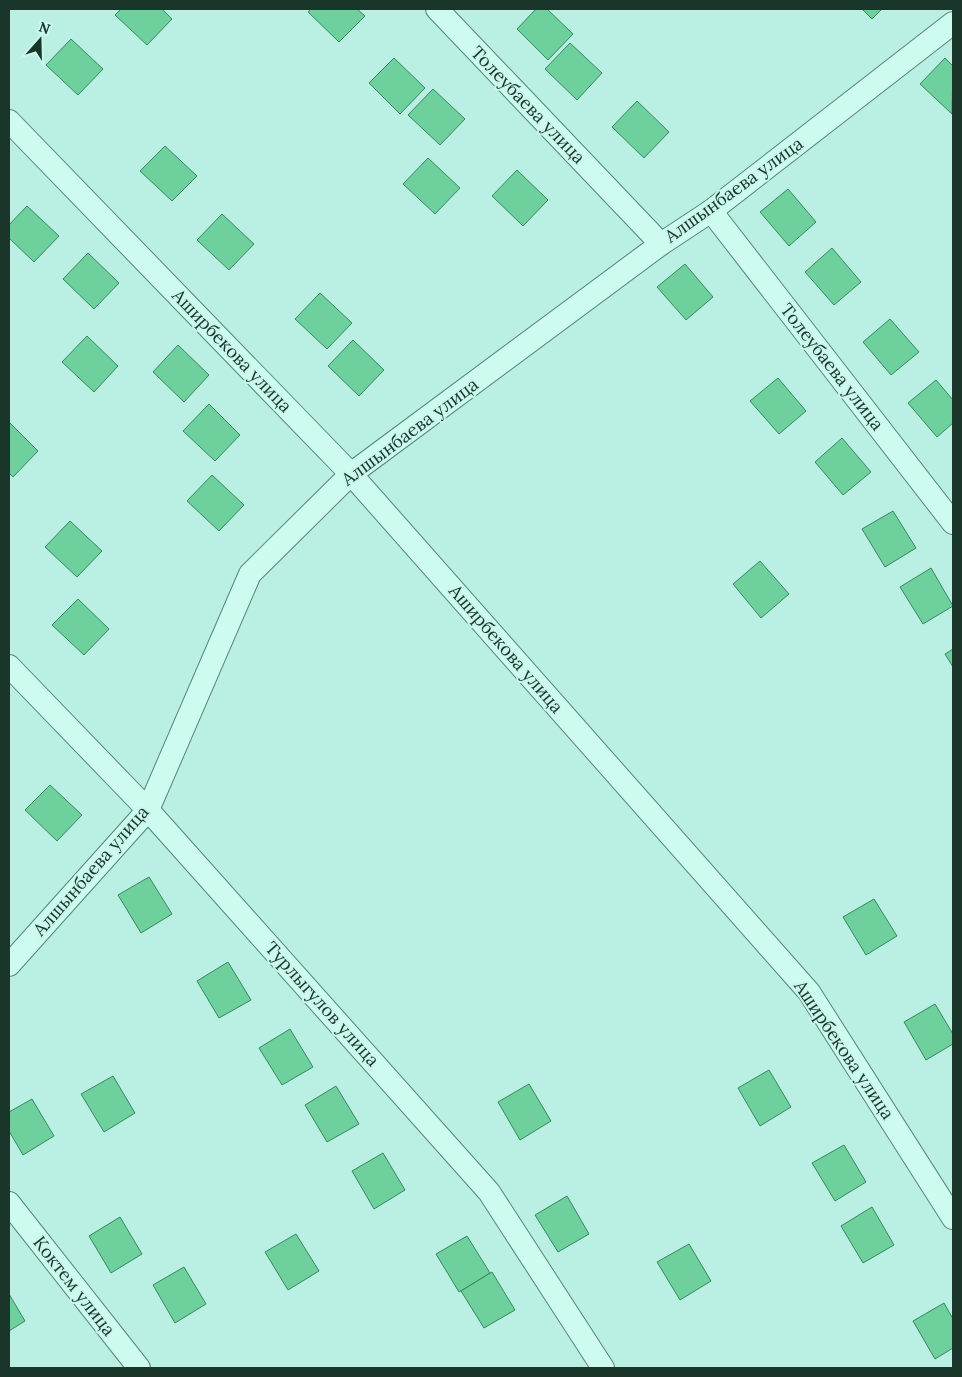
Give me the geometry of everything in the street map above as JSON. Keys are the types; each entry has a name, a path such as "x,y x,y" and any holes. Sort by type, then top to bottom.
{"street":[{"name":"Толеубаева улица","path":"437,9 661,244"},
{"name":"Алшынбаева улица","path":"9,965 148,810 250,574 350,474 661,244 711,211 953,23"},
{"name":"Аширбекова улица","path":"9,122 350,474 809,992 953,1218"},
{"name":"Толеубаева улица","path":"711,211 953,523"},
{"name":"Турлыгулов улица","path":"9,666 148,810 489,1192 603,1368"},
{"name":"Коктем улица","path":"9,1203 139,1368"}],"building":[{"path":"121,9 162,9 172,19 147,45 115,15"},
{"path":"311,9 357,9 365,16 339,42 308,12"},
{"path":"536,9 547,9 573,34 548,60 517,29"},
{"path":"862,9 882,9 872,19"},
{"path":"71,39 103,69 78,95 46,65"},
{"path":"570,43 602,73 577,100 545,69"},
{"path":"394,58 425,88 400,114 369,83"},
{"path":"945,58 953,66 952,114 920,84"},
{"path":"433,89 465,119 440,145 408,115"},
{"path":"637,101 669,132 644,158 612,127"},
{"path":"165,146 197,176 172,201 140,171"},
{"path":"428,158 460,188 435,214 403,184"},
{"path":"517,170 548,200 523,226 492,196"},
{"path":"788,189 816,222 789,246 760,212"},
{"path":"27,206 59,236 34,262 9,238 9,225"},
{"path":"222,214 254,244 229,270 197,240"},
{"path":"832,248 861,282 834,305 805,272"},
{"path":"88,253 119,283 94,309 63,279"},
{"path":"685,264 713,297 686,320 657,287"},
{"path":"320,293 352,323 327,349 295,319"},
{"path":"890,319 919,352 891,375 863,342"},
{"path":"87,336 118,366 94,392 62,362"},
{"path":"353,340 384,370 359,396 328,366"},
{"path":"178,345 209,375 184,402 153,372"},
{"path":"778,378 806,411 779,434 750,401"},
{"path":"936,380 953,400 953,423 937,437 908,403"},
{"path":"209,404 240,435 215,461 183,431"},
{"path":"9,422 38,451 13,477 9,473"},
{"path":"842,438 871,472 843,495 815,462"},
{"path":"212,475 244,505 219,531 187,501"},
{"path":"893,511 916,548 885,567 862,529"},
{"path":"70,521 102,551 77,577 45,547"},
{"path":"760,561 789,594 761,618 733,584"},
{"path":"931,568 953,606 923,624 900,587"},
{"path":"78,599 109,629 84,655 52,625"},
{"path":"953,649 953,667 945,654"},
{"path":"50,785 82,815 57,841 25,810"},
{"path":"149,877 172,914 141,933 118,895"},
{"path":"874,899 897,936 866,955 843,917"},
{"path":"228,962 251,1000 219,1018 197,981"},
{"path":"935,1004 953,1034 953,1044 926,1060 904,1022"},
{"path":"290,1029 313,1067 282,1085 259,1048"},
{"path":"769,1070 791,1107 760,1126 738,1088"},
{"path":"113,1076 135,1113 104,1132 81,1094"},
{"path":"529,1084 551,1121 520,1140 498,1102"},
{"path":"336,1086 359,1124 327,1142 305,1105"},
{"path":"32,1099 54,1136 23,1155 9,1131 9,1112"},
{"path":"844,1145 866,1182 835,1201 812,1163"},
{"path":"383,1153 405,1190 374,1209 352,1171"},
{"path":"567,1196 589,1234 558,1252 535,1215"},
{"path":"872,1207 894,1245 863,1263 841,1226"},
{"path":"120,1217 142,1254 111,1273 89,1236"},
{"path":"296,1234 319,1271 288,1290 265,1252"},
{"path":"467,1236 490,1273 459,1292 436,1254"},
{"path":"689,1244 711,1281 680,1300 657,1262"},
{"path":"184,1267 206,1304 175,1323 153,1285"},
{"path":"492,1272 515,1310 484,1328 461,1291"},
{"path":"9,1294 25,1321 9,1331"},
{"path":"944,1303 953,1319 953,1348 935,1359 913,1321"}]}
